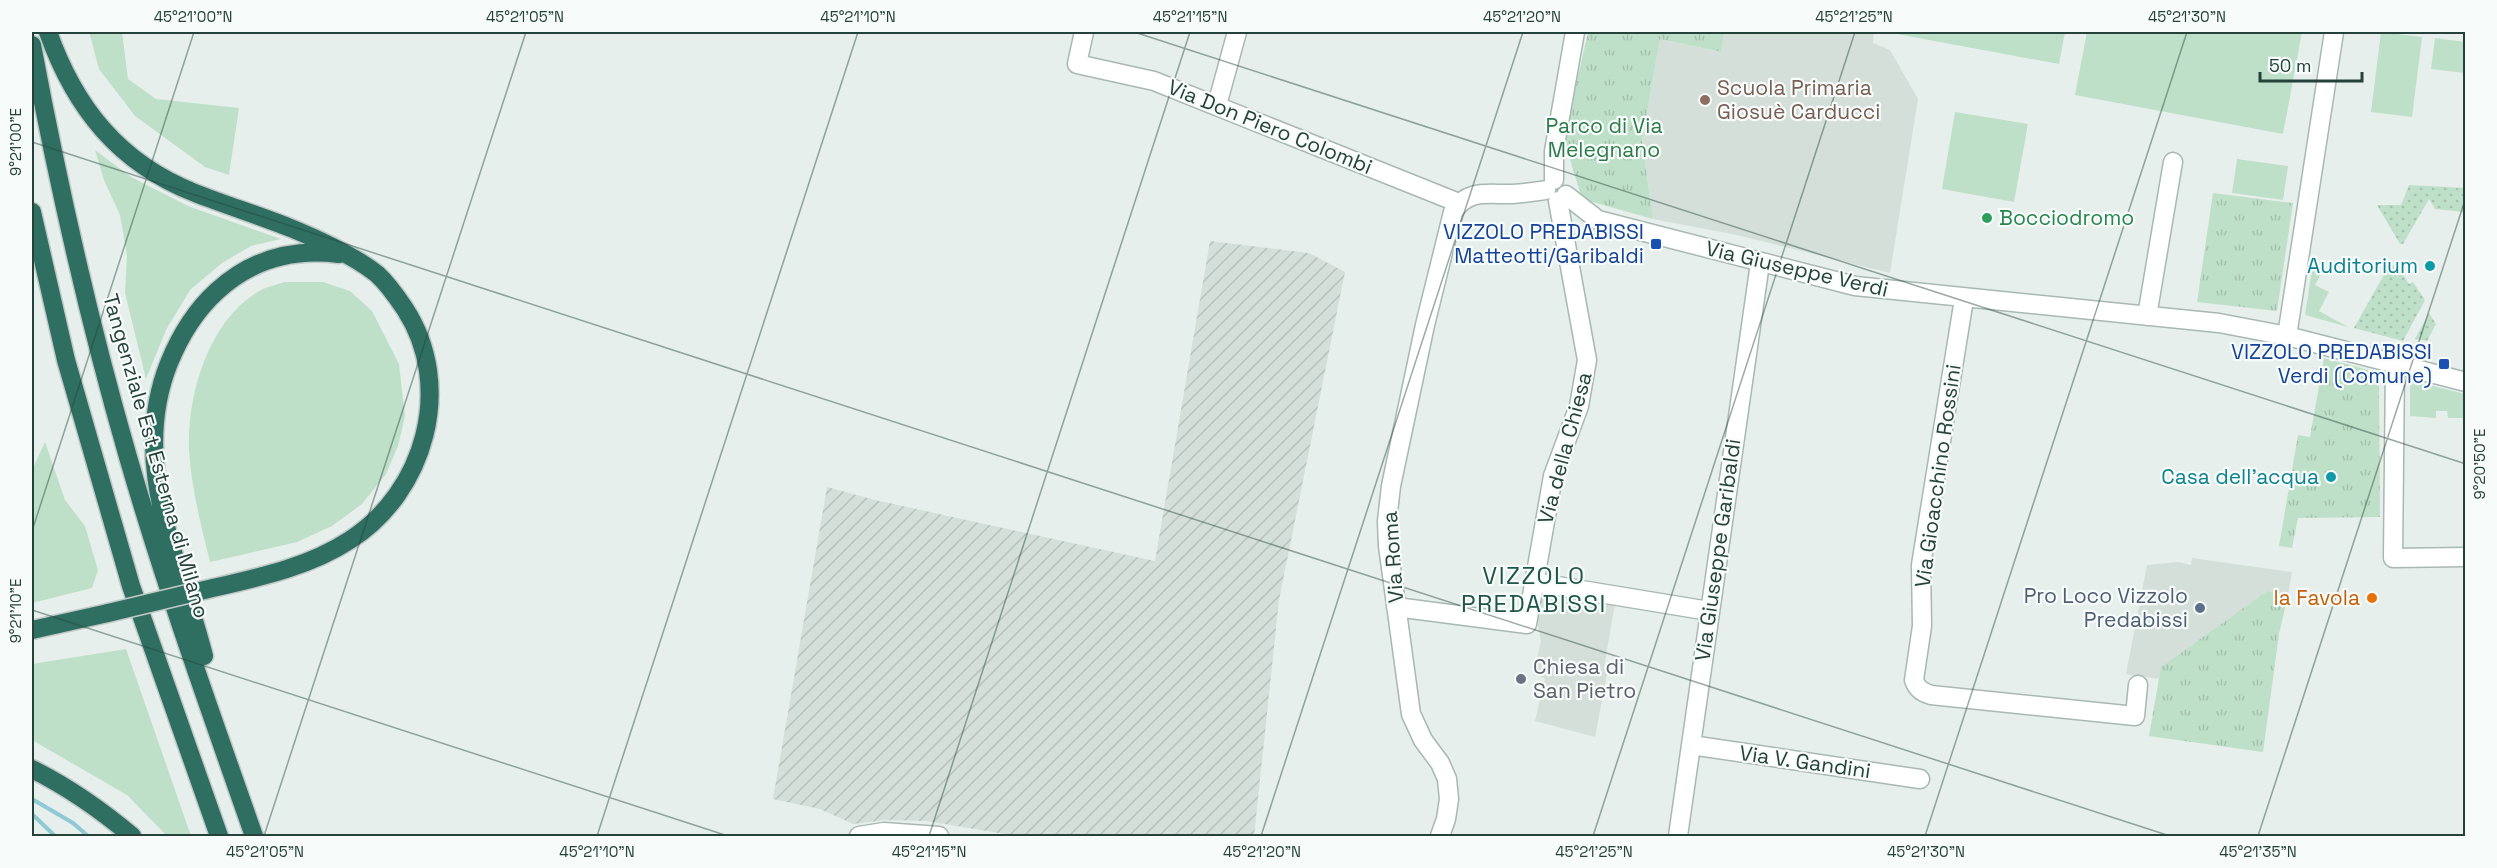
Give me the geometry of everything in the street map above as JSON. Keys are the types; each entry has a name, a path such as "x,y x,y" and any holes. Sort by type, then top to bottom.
{"highway":[{"path":"32,630 200,591 291,567 321,556 350,540 388,507 406,483 419,456 430,401 429,371 412,319 396,295 378,275 324,242 274,221 195,193 145,167 123,150 87,110 59,60 48,32"},
{"name":"Tangenziale Est Esterna di Milano","path":"32,45 85,296 127,454 254,837"},
{"path":"32,212 66,360 131,586 219,837"},
{"path":"228,763 199,636 159,501 154,469 156,405 167,368 190,322 210,297 231,278 254,264 275,256 324,252 345,255"},
{"path":"32,769 58,782 97,808 132,837"}],"street":[{"name":"Via Don Piero Colombi","path":"1084,32 1077,64 1154,81 1459,203"},
{"path":"1217,105 1237,32"},
{"name":"Via della Chiesa","path":"1396,607 1527,624 1553,476 1579,406 1587,360 1556,192 1554,151 1575,32"},
{"path":"2287,336 2334,32"},
{"path":"2147,316 2173,162"},
{"path":"1459,203 1479,193 1556,192"},
{"name":"Via Giuseppe Verdi","path":"1556,192 1598,220 1863,288 2219,323 2287,336 2466,382"},
{"name":"Via Roma","path":"1440,837 1448,809 1447,779 1440,763 1420,734 1411,714 1388,546 1390,492 1439,262 1451,216 1459,203"},
{"name":"Via Giuseppe Garibaldi","path":"1678,837 1760,263"},
{"name":"Via Gioacchino Rossini","path":"1964,299 1921,565 1922,626 1914,680 1916,685 1919,690 1930,695 2134,716 2138,685"},
{"path":"2395,364 2393,558 2466,557"},
{"path":"1533,582 1709,610"},
{"name":"Via V. Gandini","path":"1691,745 1920,779"},
{"path":"859,837 884,832 939,837"}],"shaded area":[{"path":"1724,32 1874,32 1873,43 1890,50 1918,99 1890,273 1737,235 1653,219 1642,140 1660,39 1720,52"},
{"path":"1210,241 1309,253 1345,272 1279,600 1254,836 1017,836 926,821 885,820 853,824 820,809 773,799 827,487 875,500 1155,561"},
{"path":"2192,558 2292,572 2288,595 2267,591 2161,667 2159,679 2126,674 2147,565 2178,562 2191,565"},
{"path":"1540,591 1615,603 1604,668 1608,669 1595,737 1535,721 1545,678 1533,675 1541,641 1537,620"}],"green space":[{"path":"89,32 122,32 128,79 156,99 239,108 229,175 205,167 135,116 99,69"},
{"name":"Parco di Via Melegnano","path":"1588,32 1724,32 1721,52 1660,39 1642,140 1653,219 1582,199 1564,139"},
{"path":"1886,32 2065,32 2059,64"},
{"path":"2087,32 2302,32 2283,134 2075,95"},
{"path":"2381,32 2422,37 2412,117 2371,112"},
{"path":"2435,38 2465,42 2465,73 2431,69"},
{"path":"1955,112 2028,124 2014,202 1942,189"},
{"path":"95,150 131,177 188,206 281,239 251,246 222,263 190,290 166,330 146,379 125,293 127,255 120,215 104,180"},
{"path":"2237,159 2288,166 2283,200 2232,193"},
{"path":"2409,185 2465,188 2465,212 2435,209 2429,199 2403,244 2400,244 2377,205 2401,205"},
{"path":"2213,193 2293,203 2277,311 2197,302"},
{"path":"2313,263 2324,269 2315,285 2329,292 2319,311 2348,327 2305,315"},
{"path":"2390,264 2398,267 2409,284 2413,282 2425,300 2403,341 2354,328"},
{"path":"285,282 323,282 350,291 372,311 399,364 405,416 398,446 386,474 362,504 332,526 297,542 210,562 194,492 189,449 192,404 198,381 205,358 229,318 245,301 263,289"},
{"path":"2429,313 2436,324 2427,341 2415,339"},
{"path":"2324,358 2379,373 2380,517 2298,518 2292,548 2279,546 2298,435 2310,437"},
{"path":"2413,381 2465,394 2465,418 2448,418 2447,411 2436,411 2436,418 2410,416 2410,385"},
{"path":"45,442 65,500 85,526 98,570 92,588 32,603 32,470"},
{"path":"2267,591 2288,595 2279,634 2263,752 2149,736 2161,667"},
{"path":"126,649 191,836 167,836 127,795 32,740 32,664"}],"waterway":[{"path":"32,799 73,823 88,836"},
{"path":"32,814 55,836"}],"place":[{"name":"Scuola Primaria Giosuè Carducci","path":"1705,100"},
{"name":"Bocciodromo","path":"1987,218"},
{"name":"VIZZOLO PREDABISSI Matteotti/Garibaldi","path":"1656,244"},
{"name":"Auditorium","path":"2430,266"},
{"name":"VIZZOLO PREDABISSI Verdi (Comune)","path":"2444,364"},
{"name":"Casa dell'acqua","path":"2331,477"},
{"name":"la Favola","path":"2372,598"},
{"name":"Pro Loco Vizzolo Predabissi","path":"2200,608"},
{"name":"Chiesa di San Pietro","path":"1521,679"}],"district":[{"name":"VIZZOLO PREDABISSI","path":"1534,590"}]}
